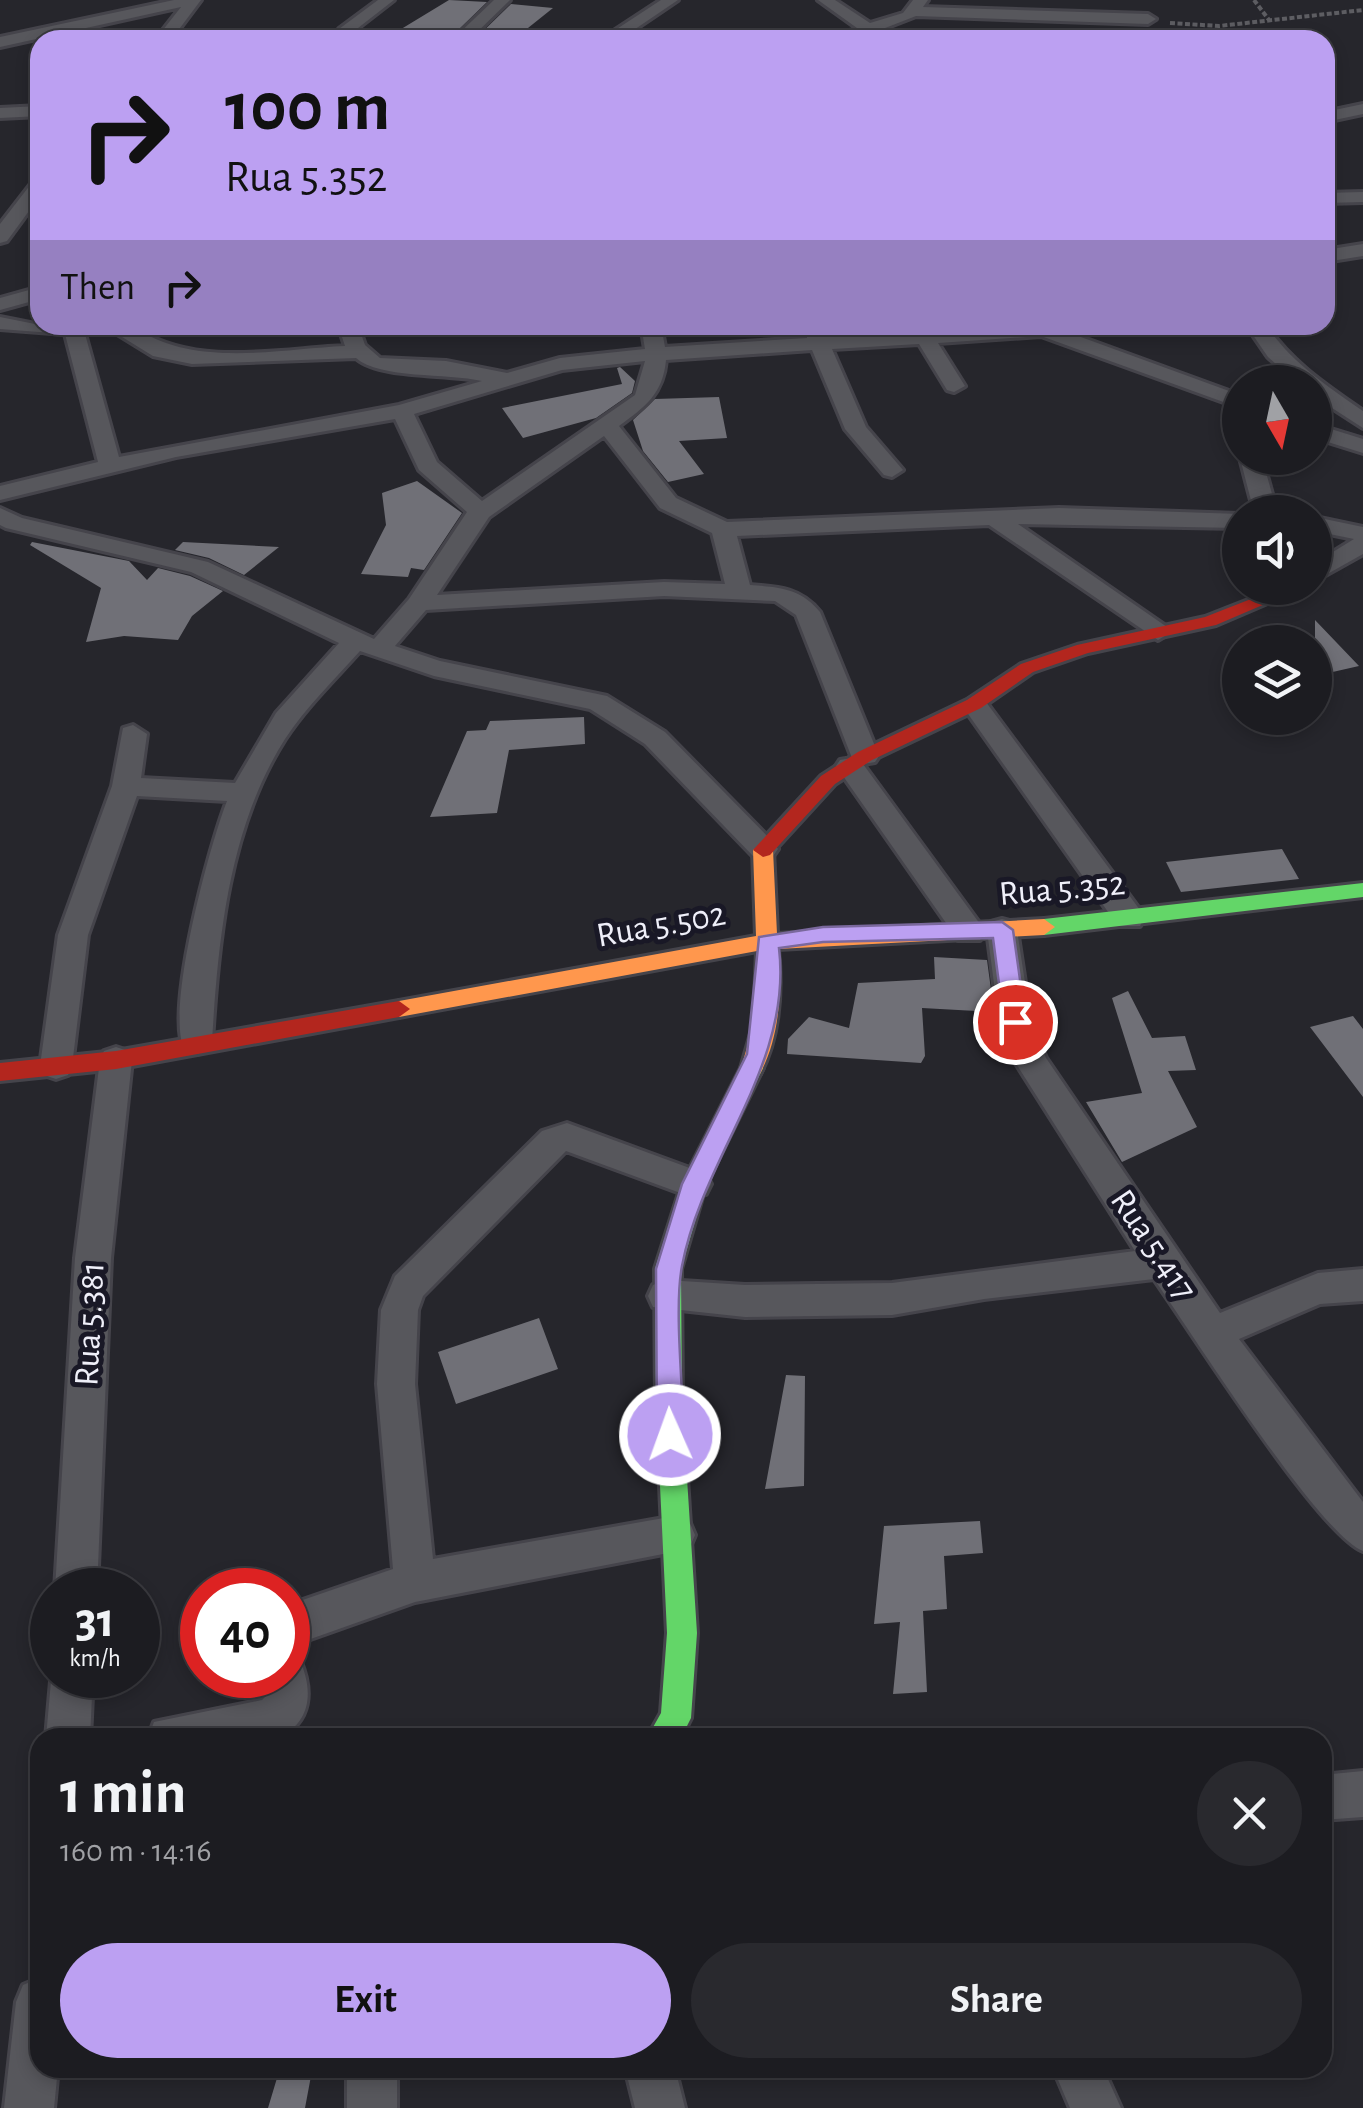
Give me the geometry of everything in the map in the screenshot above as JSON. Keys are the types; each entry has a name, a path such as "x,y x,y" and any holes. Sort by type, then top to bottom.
{"street":[{"path":"347,30 387,0"},
{"path":"471,30 504,0"},
{"path":"624,30 671,0"},
{"path":"825,0 874,30"},
{"path":"865,30 917,6 1149,28 1153,0"},
{"path":"172,30 196,2"},
{"path":"60,30 196,2"},
{"path":"0,54 6,41"},
{"path":"1335,115 1363,109"},
{"path":"0,113 30,112"},
{"path":"0,236 30,197"},
{"path":"1335,198 1363,198"},
{"path":"1335,254 1363,250"},
{"path":"0,304 30,295"},
{"path":"0,324 30,326"},
{"path":"75,335 110,464"},
{"path":"140,335 160,352 192,358 359,352"},
{"path":"352,335 359,352 375,364 446,367 506,379"},
{"path":"196,1042 200,966 216,874 268,746 367,646 419,602 468,525 481,512 608,427 652,387 656,354 653,335"},
{"path":"816,335 856,428 892,470"},
{"path":"0,493 110,464 402,411 560,364 816,335 926,339 966,335"},
{"path":"1055,335 1222,395"},
{"path":"1263,335 1289,365"},
{"path":"926,339 954,386"},
{"path":"1332,399 1363,420"},
{"path":"402,411 427,465 481,512"},
{"path":"608,427 668,503 722,529 1082,515 1222,519"},
{"path":"1332,436 1363,446"},
{"path":"996,519 1158,632"},
{"path":"5,522 199,567 367,646 434,668 598,702 655,738 763,849 828,780 858,761 974,704 1046,659 1210,621 1250,605"},
{"path":"1332,528 1363,534"},
{"path":"722,529 739,590"},
{"path":"1332,563 1363,544"},
{"path":"419,602 664,589 739,590 796,600 808,612 858,761 986,931"},
{"path":"974,704 1129,918"},
{"path":"56,1066 73,935 126,786 133,734"},
{"path":"126,786 246,793"},
{"name":"Rua 5.502","path":"0,1072 116,1060 196,1042 767,942 763,849"},
{"name":"Rua 5.352","path":"767,942 823,935 986,931 1363,890"},
{"name":"Rua 5.417","path":"986,931 1021,1045 1163,1263 1326,1490 1363,1532"},
{"path":"669,1728 678,1707 682,1632 675,1534 668,1269 694,1184 758,1054 770,969 767,942"},
{"name":"Rua 5.381","path":"77,1568 93,1258 116,1060"},
{"path":"415,1582 397,1384 398,1312 408,1287 554,1141 567,1137 582,1141 694,1184"},
{"path":"666,1296 745,1301 892,1299 984,1283 1163,1263"},
{"path":"1214,1332 1318,1289 1363,1285"},
{"path":"310,1618 415,1582 675,1534"},
{"path":"69,1728 71,1698"},
{"path":"238,1728 277,1715 285,1708 285,1698"},
{"path":"1332,1797 1363,1794"},
{"path":"29,2108 32,2078"},
{"path":"372,2078 372,2108"},
{"path":"652,2078 660,2108"},
{"path":"1082,2078 1096,2108"}],"path":[{"path":"1254,0 1269,20"},
{"path":"1149,28 1219,26 1363,10"}],"building":[{"path":"449,0 487,2 458,30 400,30"},
{"path":"511,4 553,8 526,30 484,30"},
{"path":"617,368 635,381 632,393 596,418 523,438 502,408 622,384"},
{"path":"719,397 727,438 679,441 704,474 668,482 643,451 633,420 655,399"},
{"path":"417,481 462,513 424,570 411,568 408,577 361,574 386,525 382,493"},
{"path":"32,542 129,561 147,580 158,568 190,576 223,591 192,616 178,640 124,636 86,642 101,588 30,545"},
{"path":"183,542 279,547 244,575 209,558 175,550"},
{"path":"1332,638 1359,666 1332,672"},
{"path":"584,717 585,744 509,750 497,813 430,817 467,731 486,730 490,721"},
{"path":"1282,849 1299,879 1181,892 1166,862"},
{"path":"934,957 987,960 994,1012 922,1008 925,1056 921,1063 787,1054 788,1039 809,1017 849,1028 858,983 935,979"},
{"path":"1128,991 1152,1038 1185,1036 1196,1070 1168,1071 1197,1127 1122,1162 1086,1102 1142,1093 1112,998"},
{"path":"1353,1016 1363,1029 1363,1097 1310,1027"},
{"path":"539,1318 558,1369 456,1404 438,1352"},
{"path":"786,1375 805,1376 804,1486 765,1489"},
{"path":"980,1521 983,1553 944,1556 947,1609 923,1611 927,1692 893,1694 900,1622 874,1624 884,1526"},
{"path":"277,2078 311,2078 305,2108 268,2108"}],"traffic: fast":[{"path":"1044,927 1363,890"},
{"path":"669,1728 676,1718 682,1633 669,1401 668,1269 694,1184 752,1068"}],"traffic: slow":[{"path":"399,1009 767,942 763,850"},
{"path":"752,1068 767,1006 767,942 1044,927"}],"traffic: jam":[{"path":"763,850 828,780 865,756 974,704 1027,668 1083,649 1210,621 1250,605"},
{"path":"0,1072 116,1060 399,1009"}],"route":[{"path":"670,1435 668,1269 694,1184 763,1038 770,969 767,942 823,935 1002,930 1015,1022"}]}
